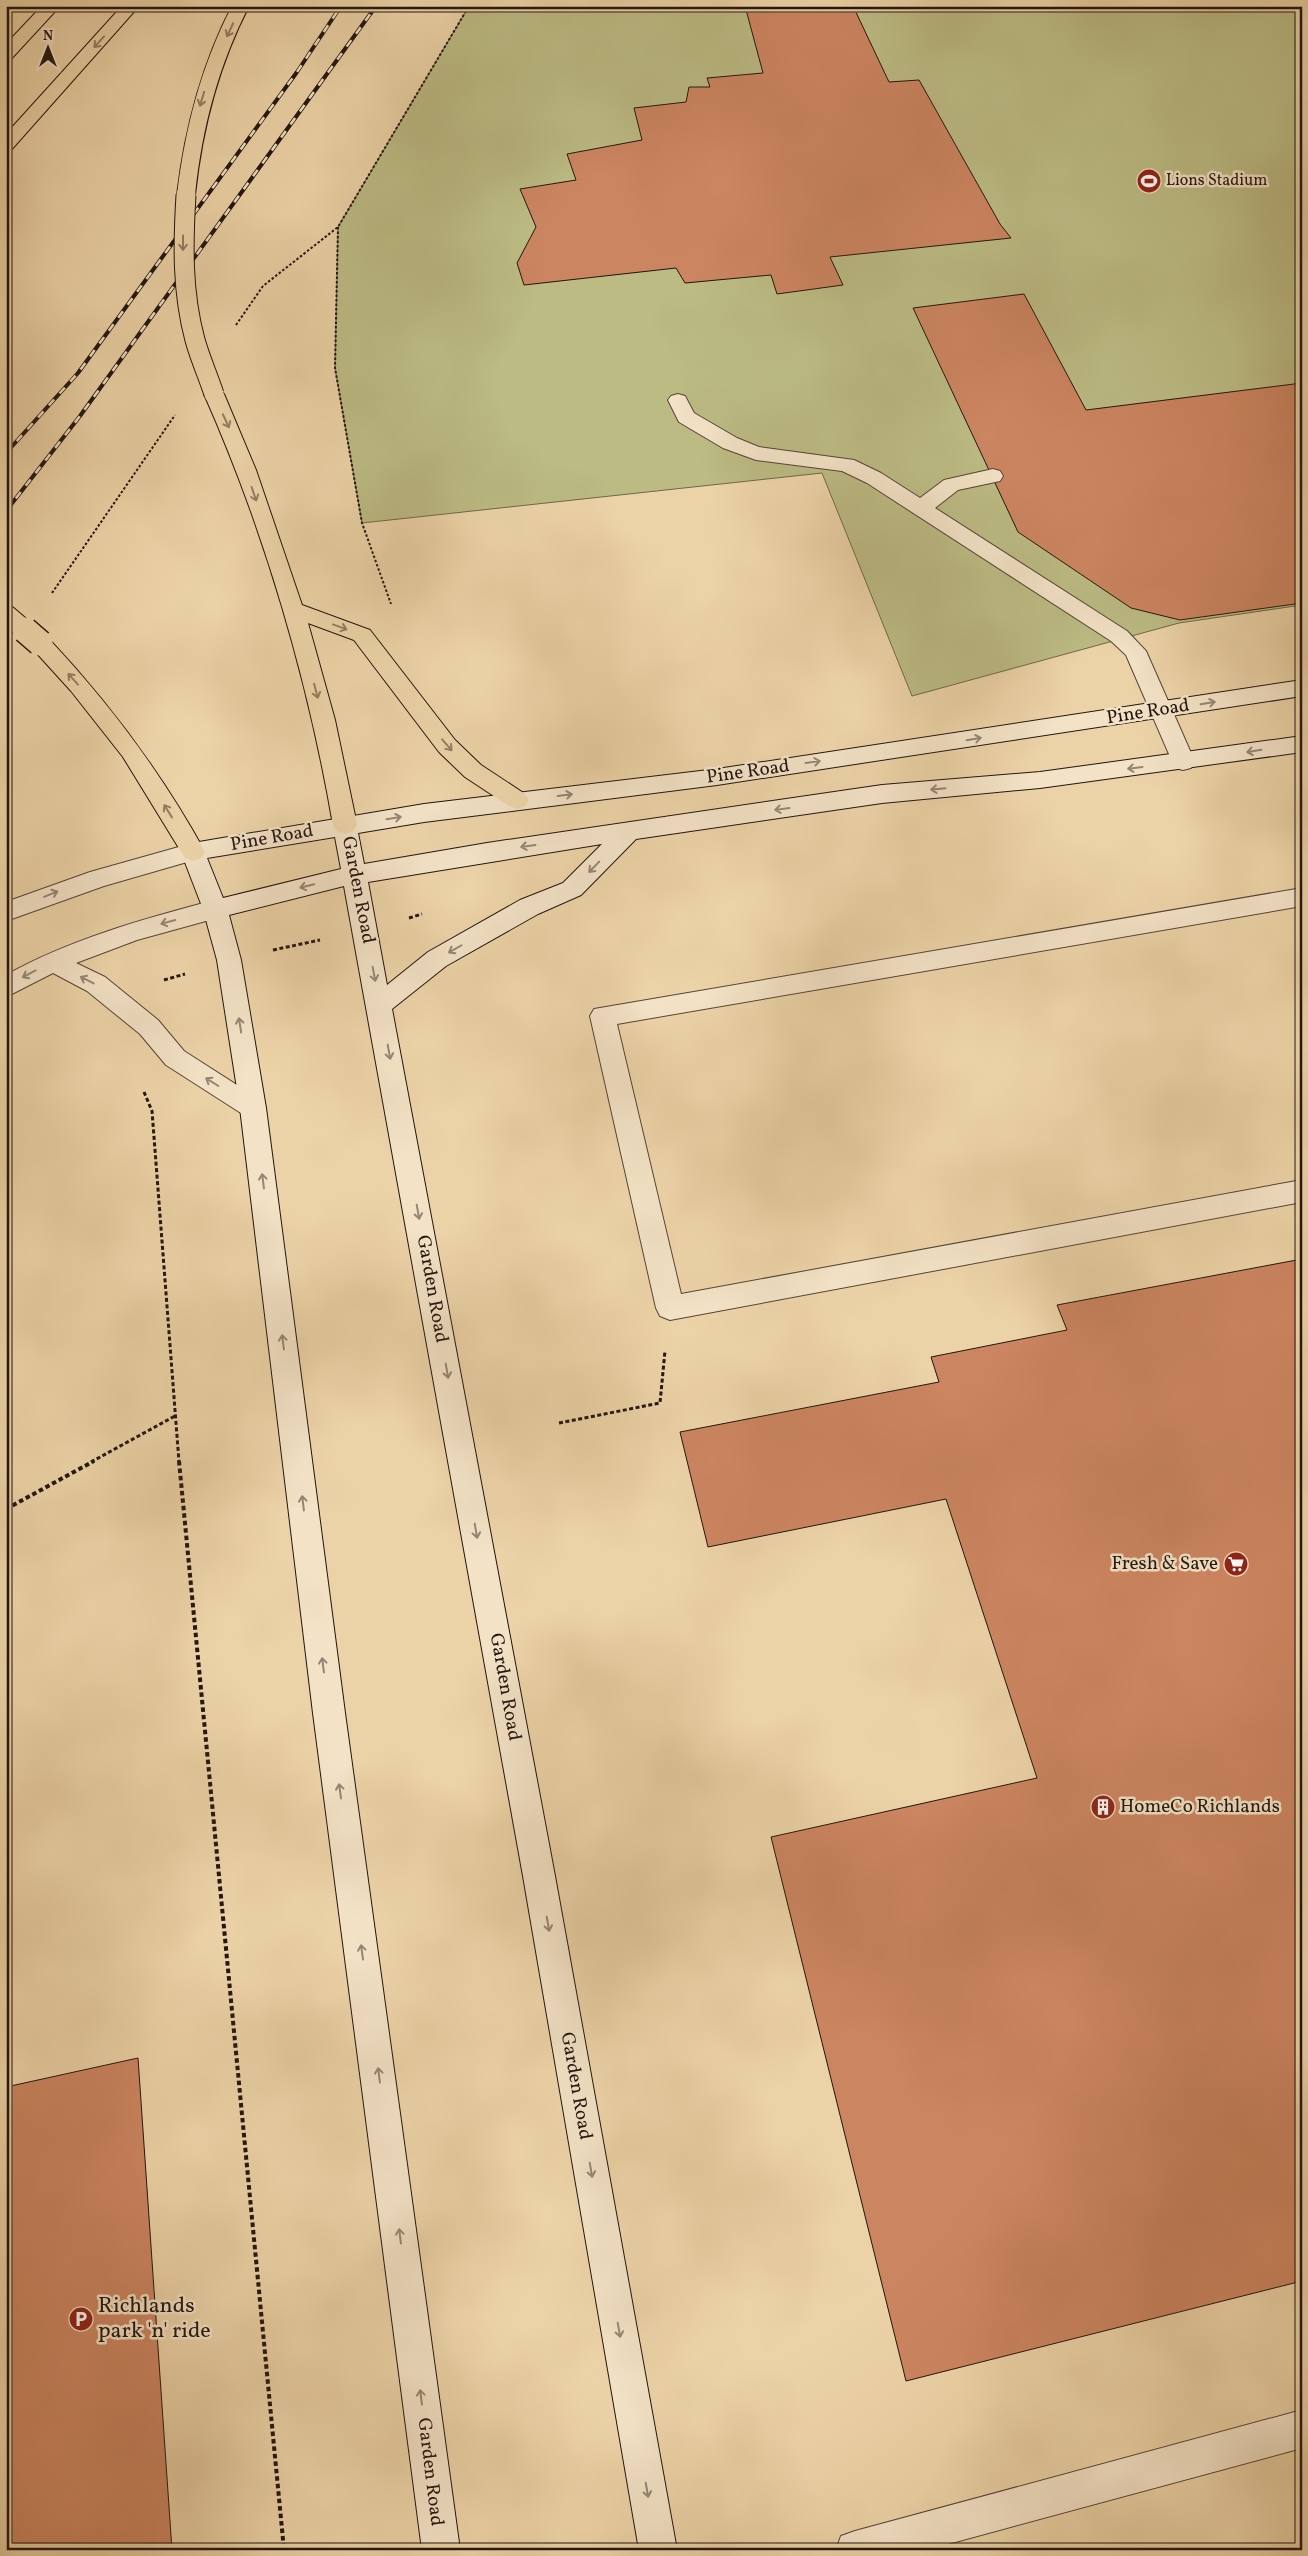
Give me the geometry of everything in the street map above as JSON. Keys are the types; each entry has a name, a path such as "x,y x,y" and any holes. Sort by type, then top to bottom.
{"highway":[{"path":"6,54 52,6"},
{"path":"6,145 131,6"},
{"path":"241,6 219,54 201,102 189,160 183,245 186,292 195,340 214,394 239,448 294,610 335,762 345,826"},
{"path":"294,610 362,635 448,746 473,771 517,800"},
{"path":"6,614 40,643 79,685 131,751 193,852"}],"main road":[{"path":"678,400 686,417 708,432 730,443 756,453 847,465 874,478 1119,636 1135,651 1183,762"},
{"path":"921,508 950,485 993,476"},
{"name":"Pine Road","path":"6,912 72,886 121,870 193,852 345,826 517,800 717,776 1302,688"},
{"path":"6,987 53,962 108,939 215,909 354,875 487,852 882,794 1040,780 1183,762 1302,744"},
{"name":"Garden Road","path":"345,826 380,1004 539,1876 658,2550"},
{"path":"380,1004 437,959 528,907 572,889 628,832"},
{"name":"Garden Road","path":"193,852 215,909 229,960 253,1108 329,1713 369,2000 441,2550"},
{"path":"1302,897 603,1016 670,1308 1302,1191"},
{"path":"53,962 96,984 149,1027 175,1058 253,1108"},
{"path":"855,2550 1302,2429"}],"path":[{"path":"559,1423 660,1403 670,1308"},
{"path":"6,1509 175,1416"}],"shaded area":[{"path":"469,6 1302,6 1302,605 1179,623 912,696 822,473 362,523 335,368 338,227"}],"building":[{"path":"745,6 853,6 889,82 919,80 1000,224 1011,238 830,257 843,285 777,294 771,275 685,283 676,268 524,285 517,263 536,227 520,189 576,180 567,154 642,140 634,108 686,102 689,87 710,87 707,78 763,73"},
{"path":"1024,294 1086,410 1302,383 1302,603 1180,620 1131,608 1018,532 913,308"},
{"name":"HomeCo Richlands","path":"1302,1259 1302,2281 906,2381 771,1837 1037,1778 946,1499 708,1547 680,1432 939,1382 931,1357 1067,1330 1057,1305"},
{"name":"Richlands park 'n' ride","path":"138,2058 172,2550 6,2550 6,2087"}],"railway":[{"path":"6,453 78,373 297,72 341,6"},
{"path":"6,511 80,416 376,6"}],"place":[{"name":"Lions Stadium","path":"1149,181"},
{"name":"Fresh & Save","path":"1236,1564"},
{"name":"HomeCo Richlands","path":"1103,1807"},
{"name":"Richlands park 'n' ride","path":"81,2319"}]}
